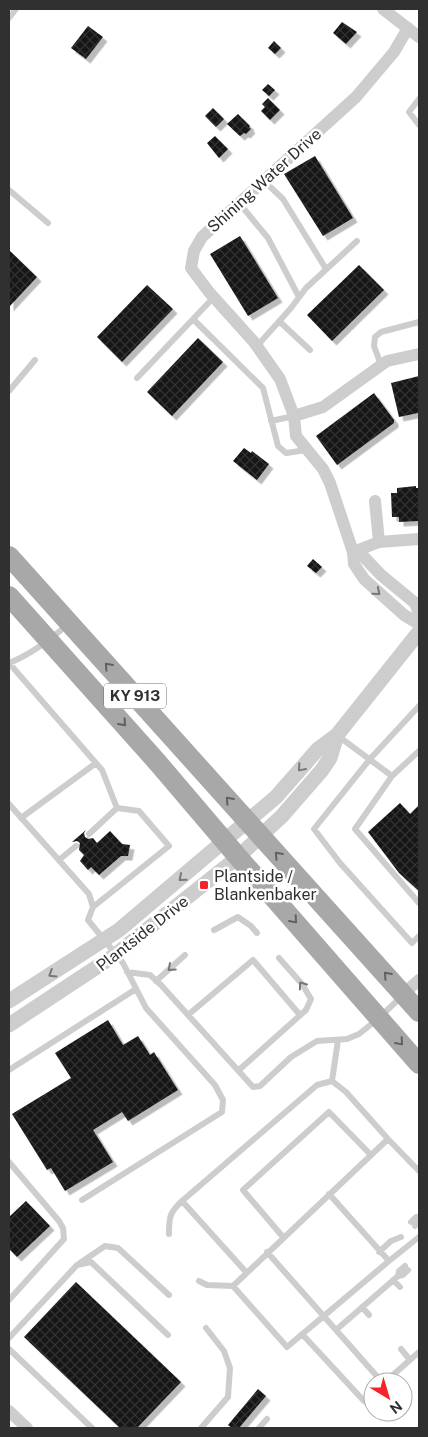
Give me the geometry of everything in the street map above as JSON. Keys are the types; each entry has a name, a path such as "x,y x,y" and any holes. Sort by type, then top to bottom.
{"main road":[{"name":"KY 913","path":"9,556 419,1012"},
{"name":"KY 913","path":"9,596 158,763 238,858 419,1064"}],"street":[{"path":"383,9 419,37"},
{"name":"Shining Water Drive","path":"408,28 394,52 356,97 202,237 194,251 192,268 214,297 257,346 280,379 294,416 296,436 323,469 330,483 353,552 354,564 364,579 404,614 419,624"},
{"path":"294,416 323,406 387,361 419,354"},
{"path":"375,501 379,542"},
{"path":"353,552 379,542 419,539"},
{"path":"353,552 363,556 381,575 415,603 419,614"},
{"name":"Plantside Drive","path":"9,1002 119,930 225,842 255,829 302,794 330,758 337,735 419,632"},
{"name":"Plantside Drive","path":"9,1025 115,955 238,858 255,829"},
{"path":"403,994 419,980"},
{"path":"24,992 34,1009"},
{"path":"9,1411 27,1428"}],"lane":[{"path":"9,18 16,9"},
{"path":"419,99 410,112 419,125"},
{"path":"264,180 283,199 326,270"},
{"path":"9,190 48,223"},
{"path":"239,203 268,238 299,297"},
{"path":"257,346 306,288 356,241"},
{"path":"137,378 214,297"},
{"path":"194,319 263,388 278,446 286,452 308,450"},
{"path":"279,321 310,350"},
{"path":"381,366 374,346 375,337 381,332 419,322"},
{"path":"9,391 35,360"},
{"path":"271,421 294,416"},
{"path":"69,623 25,657 9,663 102,770 117,808"},
{"path":"419,706 370,759 314,829 340,863 412,943 419,936"},
{"path":"337,735 392,776"},
{"path":"419,751 392,776 355,829 419,903"},
{"path":"21,818 96,763"},
{"path":"9,804 90,894 93,907"},
{"path":"89,834 117,808"},
{"path":"82,1200 222,1112 223,1100 215,1085 146,1008 127,972 88,920 93,907 169,846 139,811 117,808"},
{"path":"59,860 76,846"},
{"path":"214,930 238,917 257,933"},
{"path":"156,981 185,955"},
{"path":"239,1070 306,1010 311,999 302,984 279,958"},
{"path":"188,1015 252,960 300,1015"},
{"path":"127,972 150,975 253,1087 260,1086 291,1057 317,1041 347,1039 359,1034 379,1018 403,994"},
{"path":"9,1070 136,989"},
{"path":"332,1080 338,1040"},
{"path":"332,1080 346,1092 419,1171"},
{"path":"169,1234 169,1218 172,1210 317,1086 332,1080"},
{"path":"283,1237 244,1190 328,1112 371,1155"},
{"path":"233,1286 388,1139"},
{"path":"9,1162 59,1221 64,1238 9,1300"},
{"path":"329,1194 389,1261"},
{"path":"182,1202 246,1272"},
{"path":"415,1223 416,1218 419,1217"},
{"path":"380,1252 399,1235"},
{"path":"199,1281 207,1285 233,1286 287,1347 419,1237"},
{"path":"9,1338 77,1265 105,1246 118,1248 169,1295"},
{"path":"267,1252 375,1372"},
{"path":"77,1265 91,1262 168,1335"},
{"path":"336,1330 396,1278 399,1271 407,1268"},
{"path":"396,1278 400,1287"},
{"path":"362,1307 369,1315"},
{"path":"201,1428 228,1397 230,1368 224,1351 206,1328"},
{"path":"302,1334 363,1400"},
{"path":"9,1349 92,1428"},
{"path":"401,1350 410,1360"},
{"path":"396,1372 419,1352"},
{"path":"259,1428 267,1419"}],"building":[{"path":"342,22 357,32 346,44 333,33"},
{"path":"88,26 103,37 86,59 71,48"},
{"path":"274,41 281,48 275,54 268,48"},
{"path":"268,84 275,90 269,96 262,90"},
{"path":"268,98 280,110 270,120 261,111 265,107 262,104"},
{"path":"213,108 224,119 216,127 205,116"},
{"path":"238,114 251,129 246,134 244,133 240,136 227,124"},
{"path":"215,136 228,149 219,158 207,143"},
{"path":"315,156 353,218 323,236 284,174"},
{"path":"240,236 278,298 248,316 210,254"},
{"path":"9,250 37,277 9,307"},
{"path":"359,265 384,290 332,341 307,315"},
{"path":"147,285 173,309 122,362 97,337"},
{"path":"198,338 223,362 172,416 147,392"},
{"path":"419,376 418,413 399,417 391,383"},
{"path":"374,393 394,420 394,423 337,465 316,436"},
{"path":"244,448 251,453 252,451 269,464 257,480 233,461"},
{"path":"416,486 416,488 419,488 419,519 418,521 399,522 399,517 392,517 391,493 397,493 397,488"},
{"path":"313,559 322,567 316,573 307,566"},
{"path":"400,803 410,814 419,805 419,891 399,873 368,832"},
{"path":"86,830 84,833 85,837 88,839 93,838 97,843 110,831 122,844 130,845 128,856 121,856 99,875 91,867 88,870 80,861 84,855 79,850 80,843 77,841 72,842"},
{"path":"108,1020 123,1045 138,1036 150,1055 154,1052 178,1090 128,1121 122,1112 93,1130 113,1162 65,1191 51,1168 47,1170 12,1114 71,1078 55,1053"},
{"path":"26,1201 50,1226 17,1257 9,1249 9,1217"},
{"path":"76,1282 181,1382 137,1428 120,1428 24,1337"},
{"path":"258,1389 266,1396 239,1428 232,1428 228,1425"}],"place":[{"name":"Plantside / Blankenbaker","path":"204,885"}]}
